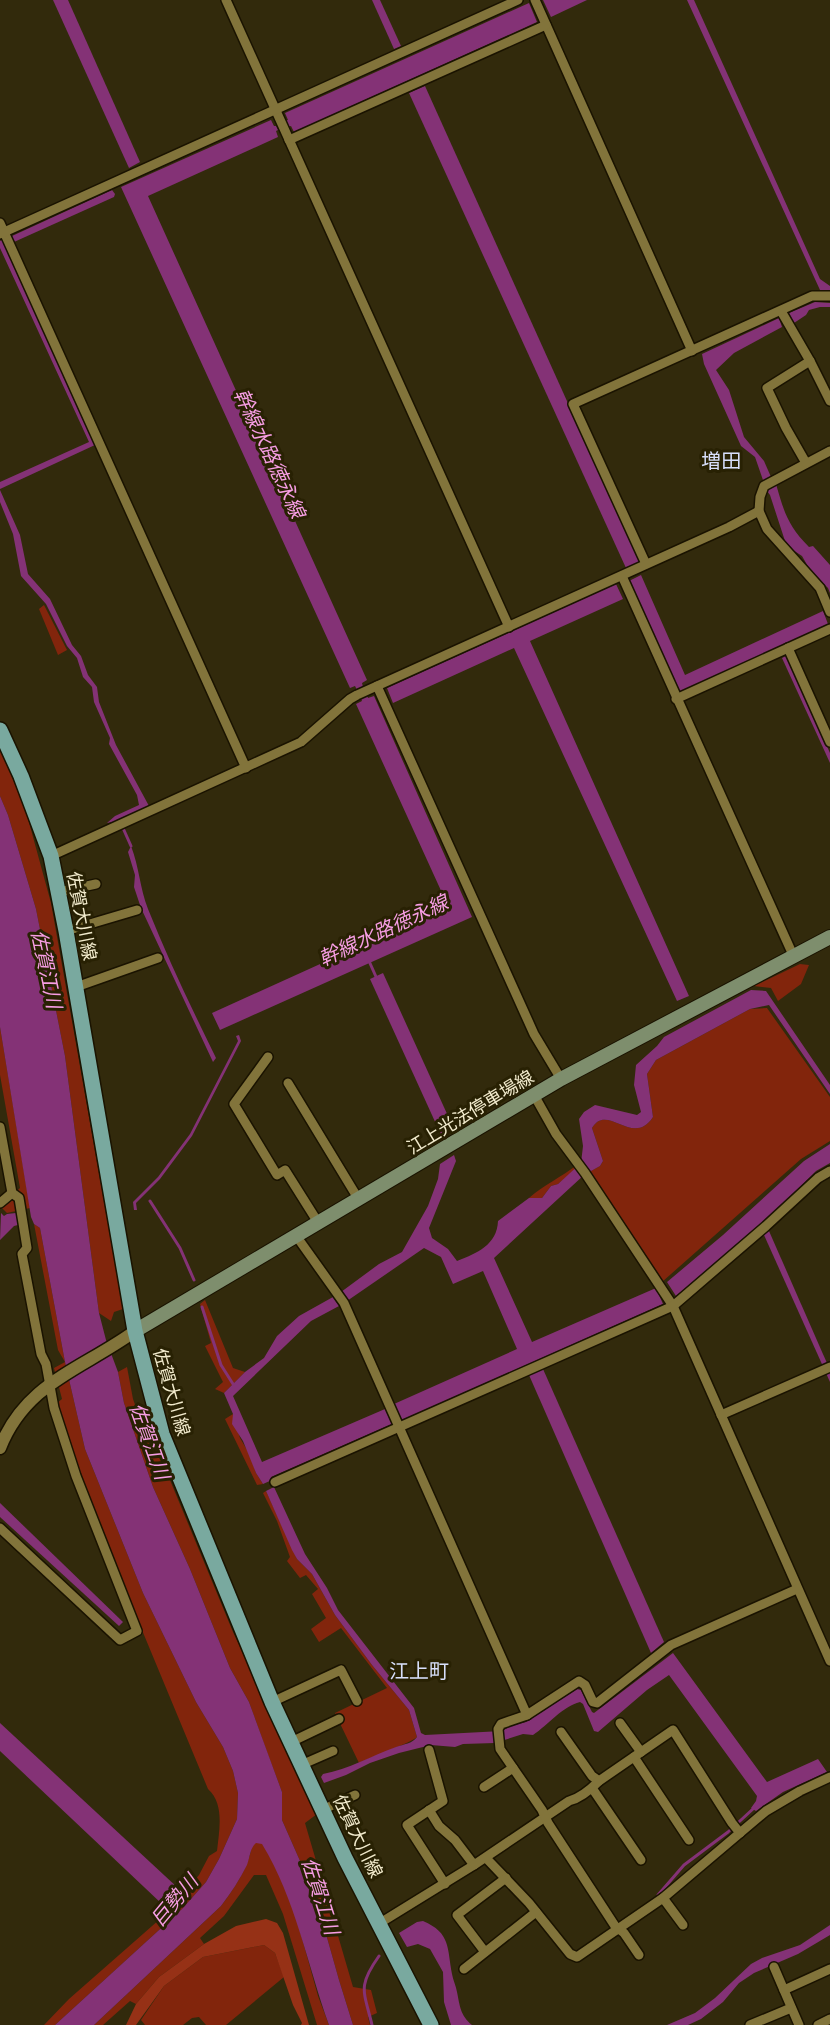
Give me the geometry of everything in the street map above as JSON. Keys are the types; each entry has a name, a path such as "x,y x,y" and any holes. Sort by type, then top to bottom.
{"main road":[{"name":"佐賀大川線","path":"0,730 21,776 51,856 76,987 135,1331 162,1434 272,1702 322,1809 430,2025"},
{"name":"江上光法停車場線","path":"135,1331 561,1079 830,937"}],"street":[{"path":"226,0 510,627"},
{"path":"246,768 1,230 518,0"},
{"path":"535,2 692,351"},
{"path":"289,140 546,25"},
{"path":"646,564 573,404 812,296 830,296"},
{"path":"782,311 830,401"},
{"path":"806,463 767,388 810,361"},
{"path":"830,451 764,486 760,497 759,512 767,529 820,588 830,611"},
{"path":"51,856 301,742 357,695 759,512"},
{"path":"622,576 793,956"},
{"path":"676,699 830,629"},
{"path":"788,648 830,742"},
{"path":"377,686 534,1034 561,1079"},
{"path":"59,892 96,884"},
{"path":"66,931 137,910"},
{"path":"76,987 158,958"},
{"path":"268,1057 234,1104 277,1175 285,1170 319,1224"},
{"path":"288,1083 359,1200"},
{"path":"534,1095 556,1134 583,1169 673,1306 830,1661"},
{"path":"0,1127 12,1192 19,1198 27,1248 22,1254 41,1354 52,1382 54,1408 76,1476 137,1631 120,1640 0,1528"},
{"path":"276,1482 673,1306 818,1178 830,1171"},
{"path":"0,1203 12,1192"},
{"path":"297,1237 344,1303 527,1715"},
{"path":"0,1448 14,1419 30,1400 52,1382 121,1342 135,1331"},
{"path":"721,1415 826,1369"},
{"path":"639,1955 615,1926 513,1768 498,1744 498,1730 501,1724 527,1715 579,1681 585,1685 593,1702 597,1703 671,1645 797,1589"},
{"path":"272,1702 341,1670 357,1701"},
{"path":"291,1742 339,1719"},
{"path":"620,1723 689,1840"},
{"path":"380,1923 474,1866 673,1731 740,1833"},
{"path":"561,1732 592,1776 595,1785 641,1860"},
{"path":"429,1750 443,1801 407,1825 445,1884"},
{"path":"301,1765 333,1751"},
{"path":"484,1787 513,1768"},
{"path":"486,1858 536,1912 570,1954 577,1957 663,1898 783,1800 825,1779"},
{"path":"322,1809 355,1795"},
{"path":"429,1810 439,1826 455,1840 474,1866"},
{"path":"485,1952 457,1915 506,1878"},
{"path":"663,1898 682,1925"},
{"path":"465,1969 536,1912"},
{"path":"774,1967 799,2025"},
{"path":"784,1990 830,1969"},
{"path":"750,2025 791,2008"},
{"path":"818,2025 830,2019"}],"shaded area":[{"path":"44,605 67,650 58,655 39,609"},
{"path":"0,746 27,815 51,903 123,1309 114,1312 111,1321 99,1313 65,1056 36,909 8,815 0,796"},
{"path":"800,964 809,965 801,984 778,1001 771,988 754,986"},
{"path":"767,1008 830,1097 830,1141 801,1159 662,1282 589,1172 600,1166 603,1161 592,1128 598,1121 605,1120 637,1128 645,1125 653,1117 647,1074 656,1060 750,1009"},
{"path":"0,1027 30,1208 7,1213 1,1207 20,1188 0,1075"},
{"path":"577,1165 578,1167 558,1184 551,1186 542,1198 529,1198 541,1189"},
{"path":"34,1224 40,1228 65,1362 58,1350"},
{"path":"205,1300 233,1368 245,1372 224,1393 215,1389 223,1382 205,1346 211,1343 200,1304"},
{"path":"65,1362 85,1449 143,1593 196,1702 223,1747 233,1771 238,1793 237,1819 206,1882 182,1909 55,2025 44,2025 69,1999 168,1912 199,1875 209,1856 217,1851 220,1827 217,1802 208,1789 78,1476 56,1404 62,1399 54,1368"},
{"path":"127,1367 133,1399 153,1455 160,1456 233,1632 317,1814 305,1823 353,1987 371,1990 377,2013 368,2017 370,2025 353,2025 315,1895 282,1820 282,1792 249,1702 230,1668 190,1569 153,1487 124,1403 118,1372"},
{"path":"233,1414 240,1438 263,1484 257,1485 225,1419"},
{"path":"266,1491 297,1559 312,1574 335,1615 409,1710 417,1737 414,1739 359,1763 335,1713 387,1688 341,1628 319,1642 311,1629 326,1618 312,1594 318,1589 306,1575 300,1578 287,1561 290,1557 277,1521 263,1493"},
{"path":"253,1838 267,1839 295,1913 318,1996 329,2025 317,2025 283,1914 266,1875 254,1875 224,1916 200,1938 204,1944 159,1977 136,2004 130,2001 103,2025 94,2025 221,1906 246,1866"},
{"path":"266,1919 277,1923 283,1933 309,2025 301,2025 275,1953 264,1945 203,1957 164,1986 136,2025 126,2025 136,2004 159,1977 204,1944 236,1926"},
{"path":"264,1945 275,1953 284,1977 226,2025 206,2025 199,2017 192,2018 183,2025 145,2025 141,2020 164,1986 203,1957"}],"water":[{"path":"53,0 68,0 140,162 129,168"},
{"path":"372,0 380,0 401,46 394,49"},
{"path":"543,0 587,0 551,17"},
{"path":"687,0 694,0 820,279 830,286 830,291 820,290"},
{"path":"529,3 537,22 294,132 291,126 287,127 285,121 288,120 285,113"},
{"path":"425,86 640,563 626,568 409,93"},
{"path":"271,120 278,130 276,131 278,137 148,196 367,680 362,683 363,687 357,690 355,686 350,688 121,187"},
{"path":"112,190 114,197 14,242 12,236"},
{"path":"2,240 95,445 0,489 0,482 89,442 0,248"},
{"path":"815,302 830,303 830,307 809,310 806,315 794,323 789,313"},
{"path":"779,318 782,327 734,353 716,370 729,390 744,437 764,461 771,477 764,483 755,457 741,446 704,364 702,354"},
{"path":"776,484 791,525 809,547 813,546 830,565 830,593 810,570 802,556 785,541 767,491 770,486"},
{"path":"0,490 20,535 28,574 50,599 72,645 81,656 88,675 97,687 99,702 116,745 149,806 118,821 107,823 115,816 139,805 137,795 109,744 110,738 94,702 92,687 83,677 77,658 67,646 46,604 21,576 13,534 0,502"},
{"path":"641,575 685,675 823,611 828,624 678,694 629,581"},
{"path":"616,584 623,599 530,641 689,996 677,1001 514,648 393,703 387,688"},
{"path":"786,656 830,753 830,763 782,658"},
{"path":"367,695 368,698 374,696 472,917 220,1030 212,1013 448,906 356,704"},
{"name":"佐賀江川","path":"0,796 8,815 36,909 65,1056 99,1313 118,1372 124,1403 153,1487 190,1569 230,1668 249,1702 282,1792 282,1820 315,1895 353,2025 329,2025 284,1887 262,1844 256,1843 252,1847 247,1865 221,1906 94,2025 55,2025 182,1909 206,1882 237,1819 238,1793 233,1771 223,1747 196,1702 143,1593 85,1449 65,1362 40,1228 34,1224 31,1217 0,1027"},
{"path":"131,846 148,909 180,984 216,1058 213,1062 141,908 134,887 135,875 128,852"},
{"path":"383,973 448,1116 452,1131 442,1137 370,979"},
{"path":"751,990 766,991 830,1085 830,1094 769,1005 750,1009 656,1060 647,1074 653,1117 645,1125 637,1128 613,1121 598,1121 592,1128 603,1161 600,1166 584,1175 494,1258 532,1342 656,1288 663,1304 402,1420 394,1404 517,1349 483,1271 453,1284 441,1257 424,1248 347,1301 341,1292 379,1264 402,1252 428,1206 438,1179 440,1164 454,1155 456,1161 429,1228 432,1238 448,1249 457,1261 485,1247 494,1236 498,1221 529,1198 542,1198 551,1186 558,1184 581,1163 583,1146 579,1119 584,1112 595,1105 637,1115 641,1112 634,1085 636,1065 664,1037"},
{"path":"239,1035 241,1041 192,1136 160,1179 136,1203 137,1210 134,1210 133,1202 158,1177 190,1134 238,1041 236,1036"},
{"path":"830,1144 830,1163 816,1171 762,1225 676,1296 667,1282 723,1235 804,1161"},
{"path":"1,1213 4,1216 16,1213 18,1225 0,1240"},
{"path":"769,1231 830,1370 830,1382 764,1235"},
{"path":"333,1297 339,1306 311,1321 233,1396 262,1462 385,1409 392,1424 271,1477 272,1480 263,1484 243,1441 232,1424 233,1414 224,1393 245,1372 264,1358 277,1336 299,1316"},
{"path":"543,1369 664,1642 651,1653 529,1375"},
{"path":"274,1487 305,1554 338,1610 414,1708 421,1733 425,1735 502,1731 526,1722 577,1689 581,1690 594,1713 673,1653 767,1782 818,1759 827,1772 783,1792 756,1811 751,1808 757,1796 669,1675 647,1690 598,1732 594,1731 583,1704 580,1702 562,1712 533,1735 523,1734 495,1743 463,1744 455,1747 431,1745 370,1763 324,1783 321,1777 323,1774 408,1744 417,1737 409,1710 335,1615 312,1574 297,1559 266,1491"},
{"path":"0,1503 123,1622 119,1626 0,1517"},
{"path":"0,1723 178,1888 162,1904 0,1751"},
{"path":"423,1921 439,1931 446,1942 461,2010 472,2025 451,2025 444,2002 443,1972 430,1949 418,1944 407,1947 399,1933"},
{"path":"830,1925 830,1935 798,1954 754,1973 739,1983 723,2002 701,2019 688,2025 667,2025 695,2013 715,1998 751,1964 800,1945"}],"waterway":[{"path":"123,828 131,846"},
{"path":"369,961 377,979"},
{"path":"150,1201 180,1248 194,1280"},
{"path":"202,1307 221,1365 233,1384"},
{"path":"658,1895 684,1865 728,1832 754,1808"},
{"path":"372,2025 364,1989 372,1966 379,1956"}],"district":[{"name":"増田","path":"721,460"},
{"name":"江上町","path":"419,1670"}],"water label":[{"name":"幹線水路徳永線","path":"270,453"},
{"name":"幹線水路徳永線","path":"383,930"},
{"name":"巨勢川","path":"174,1900"}]}
